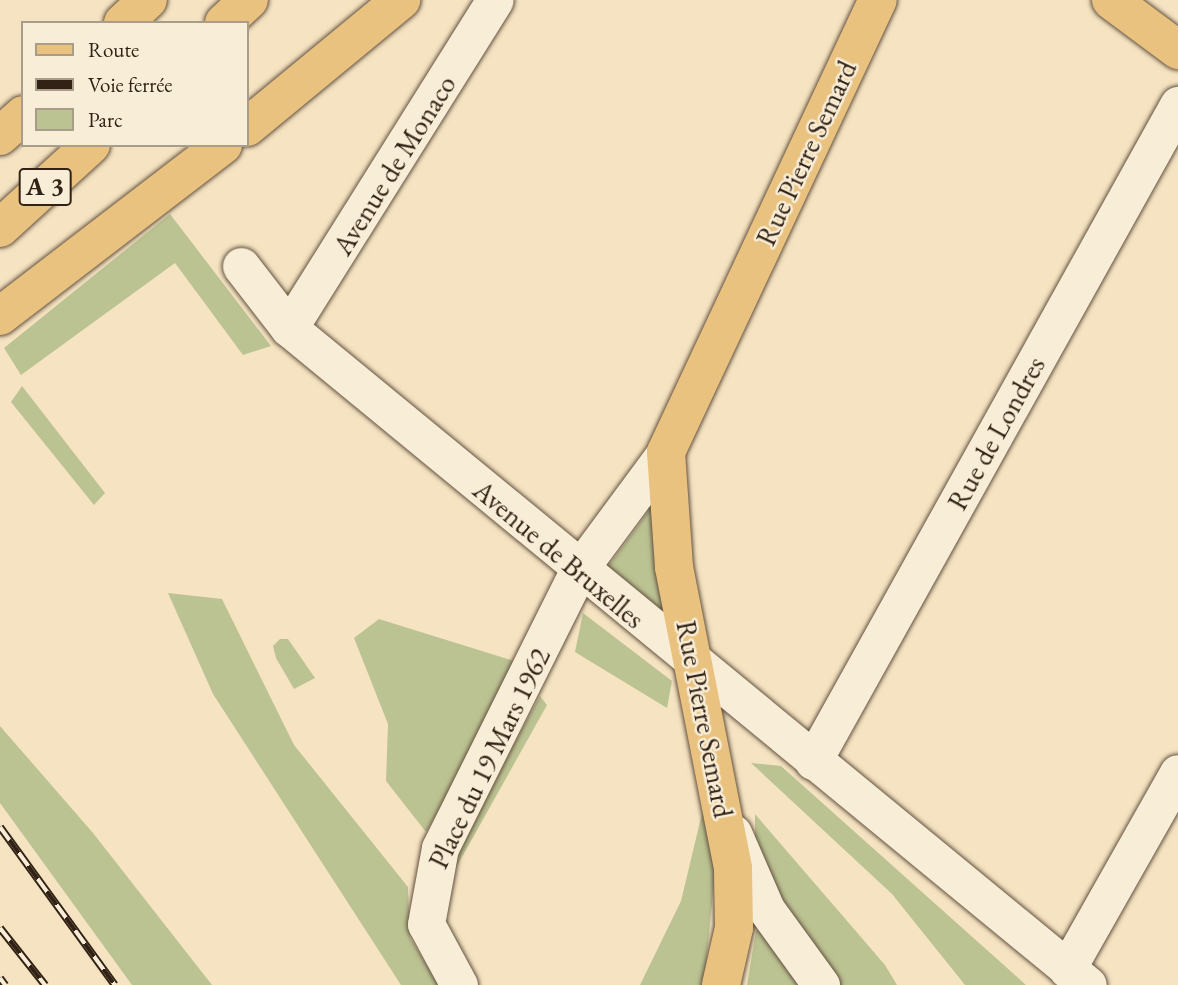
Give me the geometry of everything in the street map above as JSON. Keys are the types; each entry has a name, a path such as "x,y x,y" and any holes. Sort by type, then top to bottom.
{"main road":[{"path":"125,21 148,0"},
{"path":"226,21 250,0"},
{"path":"248,126 401,0"},
{"path":"1111,0 1178,50"},
{"name":"Rue Pierre Semard","path":"721,985 735,902 724,813 697,668 674,566 666,452 876,2"},
{"name":"A 3","path":"0,136 21,118"},
{"name":"A 3","path":"0,228 88,147"},
{"path":"0,316 221,147"}],"street":[{"name":"Avenue de Monaco","path":"289,328 495,0"},
{"name":"Rue de Londres","path":"813,761 1178,105"},
{"name":"Avenue de Bruxelles","path":"241,266 289,328 578,571 1077,977"},
{"name":"Rue Pierre Semard","path":"578,571 666,452"},
{"name":"Place du 19 Mars 1962","path":"459,985 426,924 434,865 578,571"},
{"path":"1077,977 1178,773"},
{"path":"724,813 766,909 821,985"}],"green space":[{"path":"170,214 271,346 243,355 175,263 21,375 4,348"},
{"path":"22,386 105,493 94,505 11,402"},
{"path":"651,508 673,629 602,575"},
{"path":"168,593 222,599 294,745 408,887 410,938 439,985 401,985 213,694"},
{"path":"583,613 672,681 667,708 575,652"},
{"path":"379,619 524,664 426,832 386,781 388,724 354,638"},
{"path":"280,639 288,639 315,678 294,689 276,658 273,646"},
{"path":"540,696 547,705 453,873 443,875"},
{"path":"0,726 93,833 212,985 132,985 0,803"},
{"path":"751,763 781,766 1026,985 965,985 892,894"},
{"path":"704,805 715,873 704,985 640,985 681,901"},
{"path":"755,814 885,965 897,985 835,985 781,905 755,848"},
{"path":"767,929 805,985 747,985 756,931"}],"railway":[{"path":"0,827 115,985"},
{"path":"0,928 45,985"},
{"path":"0,978 5,985"}]}
